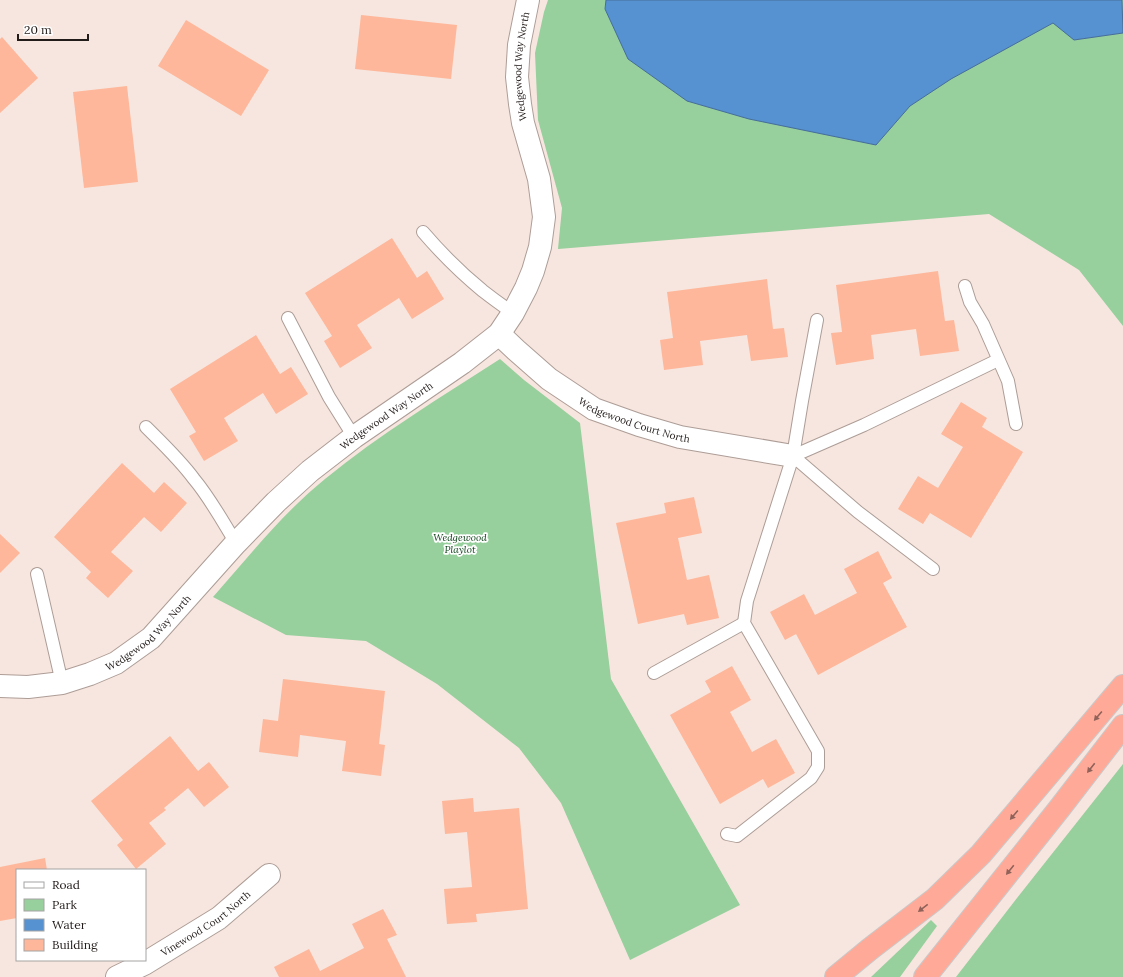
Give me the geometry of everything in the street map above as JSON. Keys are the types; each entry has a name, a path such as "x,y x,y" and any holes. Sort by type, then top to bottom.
{"highway":[{"path":"836,977 935,899 981,854 1123,686"},
{"path":"925,977 1123,726"}],"street":[{"name":"Wedgewood Way North","path":"0,686 28,687 62,683 90,674 116,662 151,638 236,543 276,502 310,471 354,437 462,363 499,334 526,288 533,271 540,247 544,217 539,179 523,123 517,77 519,45 528,0"},
{"name":"Wedgewood Court North","path":"499,334 549,379 594,410 680,437 793,456"},
{"name":"Vinewood Court North","path":"117,977 144,964 219,918 268,875"}],"lane":[{"path":"422,232 458,269 512,313"},
{"path":"964,286 970,302 983,324 1008,381 1016,424"},
{"path":"288,318 329,397 354,437"},
{"path":"727,834 736,836 811,778 818,767 818,751 744,623 747,601 793,456 817,320"},
{"path":"793,456 864,425 998,360"},
{"path":"146,427 174,455 195,480 236,543"},
{"path":"793,456 858,512 933,569"},
{"path":"37,574 62,683"},
{"path":"654,673 744,623"}],"green space":[{"path":"548,0 1123,0 1123,326 1079,270 989,214 558,249 562,208 538,120 535,53"},
{"name":"Wedgewood Playlot","path":"500,359 524,380 580,423 611,679 740,905 630,960 561,803 519,748 437,684 366,641 286,635 213,597 281,520 325,479 389,431"},
{"path":"1123,764 1123,977 956,977 1017,898"},
{"path":"931,920 937,926 900,977 871,977"}],"water":[{"path":"606,0 1122,0 1123,33 1074,40 1053,23 951,79 910,106 876,145 749,119 687,101 628,59 605,9"}],"building":[{"path":"361,15 457,25 451,79 355,69"},
{"path":"186,20 269,70 241,116 158,66"},
{"path":"2,37 38,78 0,113 0,39"},
{"path":"127,86 138,182 84,188 73,92"},
{"path":"392,238 417,278 427,271 444,299 412,319 399,298 357,325 372,348 340,368 324,341 332,336 305,293"},
{"path":"938,271 945,321 954,320 959,351 920,356 916,329 871,335 874,359 836,365 831,333 842,332 836,285"},
{"path":"767,279 773,329 784,328 788,357 751,361 747,335 700,341 703,365 664,370 660,340 673,338 667,292"},
{"path":"256,335 280,374 291,367 308,394 276,414 263,393 224,418 238,441 204,461 189,436 196,432 170,389"},
{"path":"961,402 987,418 982,427 1023,452 971,538 930,513 923,524 898,509 918,476 938,488 963,447 941,434"},
{"path":"122,463 154,493 164,482 187,503 161,532 144,517 111,552 133,571 108,598 86,578 91,572 54,537"},
{"path":"694,497 702,533 678,538 687,580 709,575 719,618 687,625 684,614 638,624 616,523 666,513 664,503"},
{"path":"0,534 20,553 0,573"},
{"path":"878,551 892,578 883,583 907,627 818,675 796,634 785,640 770,612 804,594 815,615 857,593 844,569"},
{"path":"732,666 751,700 730,712 752,752 776,739 795,773 768,788 763,779 720,804 670,715 711,692 705,681"},
{"path":"283,679 385,691 379,744 385,745 381,776 342,771 346,741 300,735 298,757 259,752 263,719 278,721"},
{"path":"170,736 198,771 209,762 229,787 204,807 188,788 164,808 166,810 149,823 166,844 136,869 117,845 123,840 91,801"},
{"path":"473,798 474,812 519,808 528,909 476,914 477,922 447,924 444,889 472,887 467,832 445,834 442,801"},
{"path":"45,858 47,869 16,869 16,918 0,921 0,867"},
{"path":"383,909 397,935 387,939 406,977 279,977 274,967 309,949 320,971 364,948 352,924"}]}
